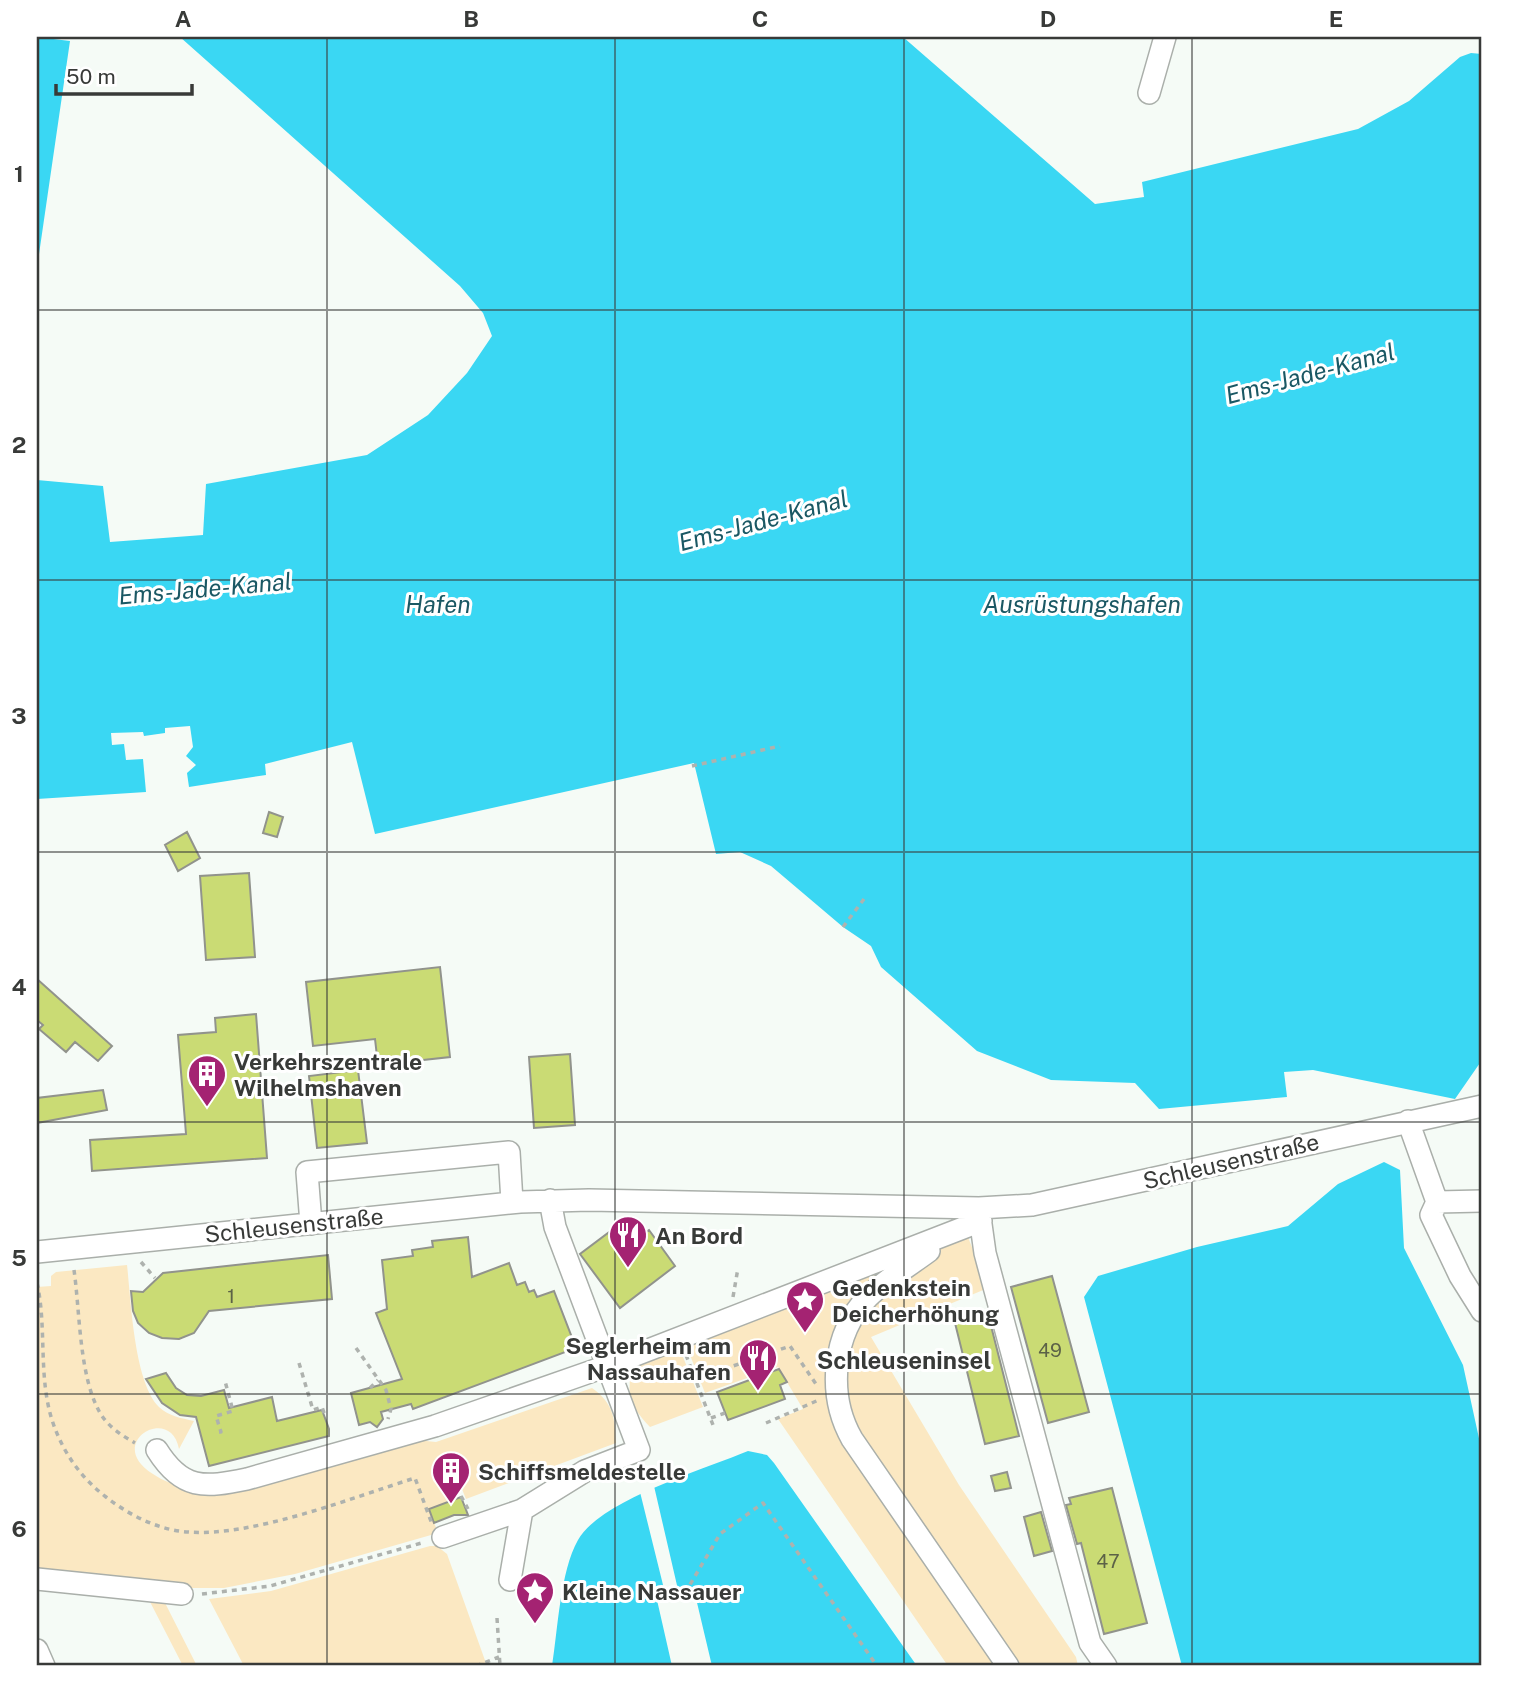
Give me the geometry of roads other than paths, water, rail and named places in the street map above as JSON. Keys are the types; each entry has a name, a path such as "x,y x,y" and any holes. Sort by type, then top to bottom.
{"street":[{"path":"1149,93 1165,37"},
{"name":"Schleusenstraße","path":"37,1252 550,1200 980,1215 1052,1202 1482,1106"},
{"path":"1408,1121 1437,1202 1431,1215 1461,1276 1482,1311"},
{"path":"310,1224 307,1172 509,1152 512,1202"},
{"path":"440,1538 523,1510 585,1471 639,1450 555,1227 550,1200"},
{"path":"1437,1202 1482,1201"},
{"path":"1008,1666 852,1438 839,1413 836,1398 840,1349 856,1311 886,1282 980,1215 985,1253 1090,1643 1106,1666"},
{"path":"157,1450 172,1471 183,1479 204,1485 229,1483 435,1426 680,1339 957,1232"},
{"path":"510,1580 523,1510"},
{"path":"37,1579 182,1594"},
{"path":"37,1650 44,1666"}],"water":[{"path":"37,37 70,41 37,268"},
{"name":"Ausrüstungshafen","path":"180,37 903,37 1095,204 1144,197 1142,182 1358,129 1409,101 1460,57 1471,53 1482,54 1482,1060 1455,1099 1313,1070 1284,1072 1287,1097 1159,1109 1135,1083 1051,1080 977,1051 881,967 871,946 843,927 771,866 740,852 716,854 694,763 375,834 352,742 265,764 266,775 189,787 187,773 196,765 186,756 193,747 190,726 165,728 165,733 144,736 143,732 111,733 112,745 124,744 126,760 143,759 146,792 37,799 37,480 103,486 110,542 203,535 206,484 367,455 428,415 467,373 492,336 483,313 460,286"},
{"path":"1384,1162 1400,1170 1404,1248 1463,1365 1482,1452 1482,1665 1182,1666 1084,1297 1098,1276 1197,1247 1288,1226 1338,1184"},
{"path":"748,1451 767,1455 774,1463 917,1666 552,1666 567,1568 578,1540 590,1526 630,1499"}],"place":[{"name":"Verkehrszentrale Wilhelmshaven","path":"207,1108"},
{"name":"An Bord","path":"628,1269"},
{"name":"Gedenkstein Deicherhöhung","path":"805,1334"},
{"name":"Seglerheim am Nassauhafen","path":"758,1392"},
{"name":"Schiffsmeldestelle","path":"451,1505"},
{"name":"Kleine Nassauer","path":"535,1625"}],"district":[{"name":"Schleuseninsel","path":"904,1360"}],"water label":[{"name":"Ems-Jade-Kanal","path":"1310,373"},
{"name":"Ems-Jade-Kanal","path":"763,520"},
{"name":"Ems-Jade-Kanal","path":"205,588"},
{"name":"Hafen","path":"438,604"}]}
